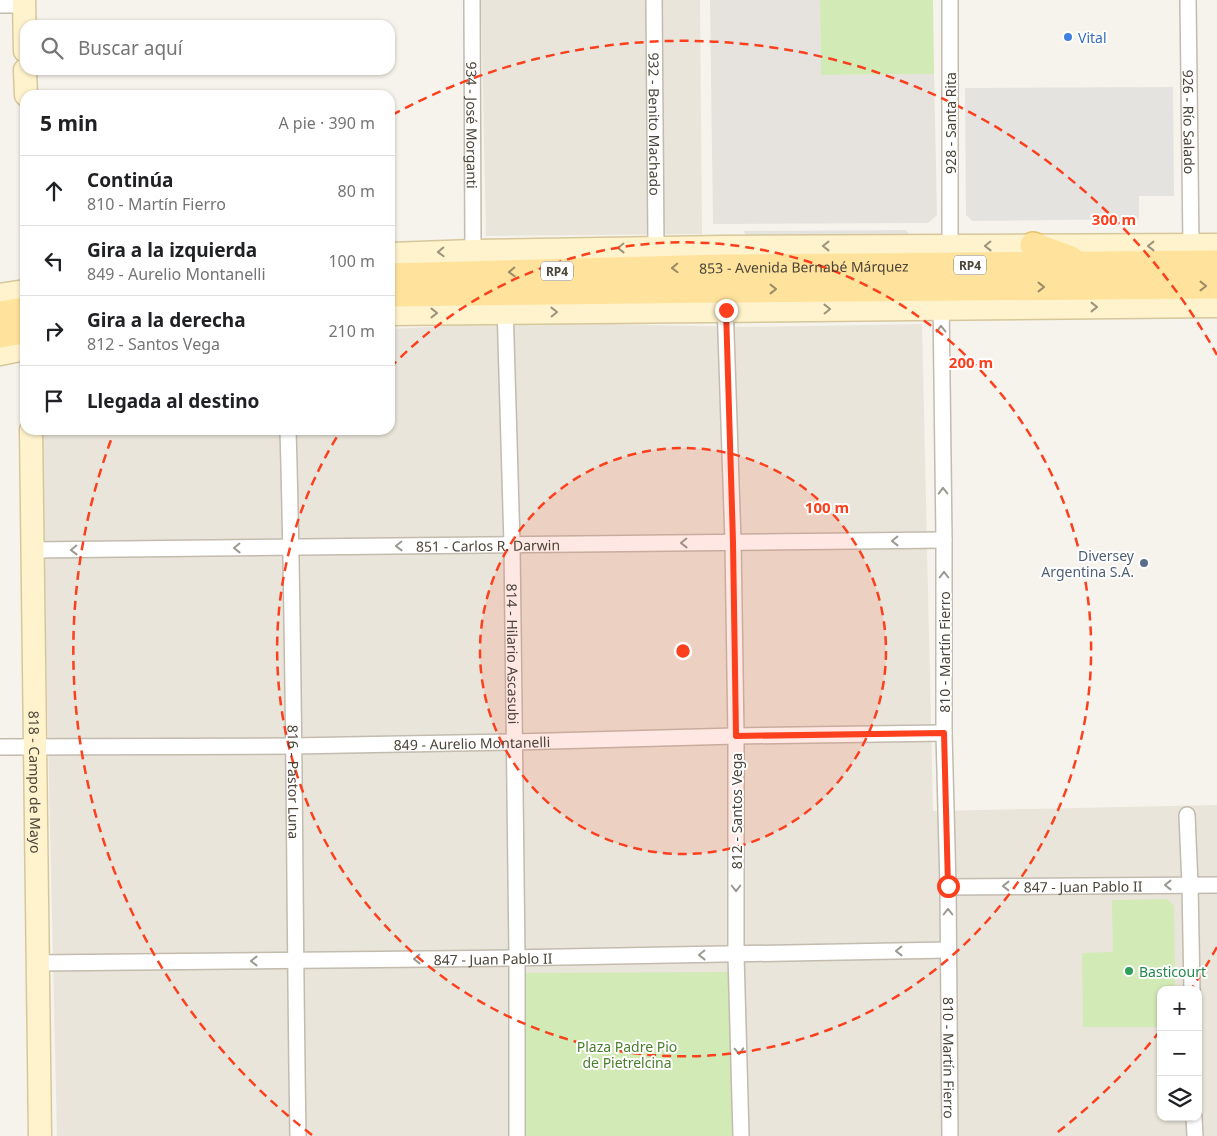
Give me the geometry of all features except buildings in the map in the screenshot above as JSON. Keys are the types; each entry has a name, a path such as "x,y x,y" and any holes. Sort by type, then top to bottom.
{"main road":[{"path":"1033,245 1086,264"},
{"name":"853 - Avenida Bernabé Márquez","path":"395,276 724,278 1086,264 1217,263"},
{"name":"853 - Avenida Bernabé Márquez","path":"395,294 505,302 724,278 941,298 1217,286"},
{"path":"0,314 20,311"},
{"path":"0,335 20,332"}],"street":[{"name":"934 - José Morganti","path":"472,0 473,251"},
{"name":"932 - Benito Machado","path":"654,0 656,248"},
{"name":"928 - Santa Rita","path":"950,0 950,246"},
{"name":"926 - Río Salado","path":"1188,0 1191,246"},
{"path":"0,5 24,3 24,20"},
{"path":"26,75 26,90"},
{"name":"853 - Avenida Bernabé Márquez","path":"395,254 656,248 724,278 950,246 1217,245"},
{"name":"812 - Santos Vega","path":"724,278 733,542 736,736 736,955 741,1136"},
{"path":"0,295 20,292"},
{"name":"853 - Avenida Bernabé Márquez","path":"941,298 1217,306"},
{"name":"810 - Martín Fierro","path":"941,298 944,733 948,886 950,1136"},
{"name":"853 - Avenida Bernabé Márquez","path":"395,313 505,302"},
{"name":"814 - Hilario Ascasubi","path":"505,302 512,544 517,957 517,1136"},
{"path":"0,354 20,350"},
{"name":"818 - Campo de Mayo","path":"31,435 40,1136"},
{"name":"816 - Pastor Luna","path":"288,435 298,1136"},
{"name":"851 - Carlos R. Darwin","path":"33,550 944,540"},
{"name":"849 - Aurelio Montanelli","path":"0,746 293,746 944,733"},
{"path":"1187,814 1192,986"},
{"name":"847 - Juan Pablo II","path":"948,886 1217,885"},
{"name":"847 - Juan Pablo II","path":"38,963 736,955 948,950"},
{"path":"1194,1121 1195,1136"}],"shaded area":[{"path":"481,0 700,0 702,234 486,236"},
{"path":"710,0 820,0 821,75 934,74 937,215 928,223 713,224"},
{"path":"1173,87 1174,196 1139,196 1139,219 972,221 966,215 965,88"},
{"path":"906,230 913,241 754,244 743,231"},
{"path":"524,322 741,327 922,324 933,811 1217,805 1217,1136 57,1136 41,435 395,435 395,329"}],"green space":[{"path":"820,0 933,0 934,74 821,75"},
{"name":"Basticourt","path":"1167,899 1174,906 1175,986 1157,986 1157,1027 1083,1027 1082,953 1113,952 1112,900"},
{"name":"Plaza Padre Pio de Pietrelcina","path":"732,972 733,1136 521,1136 520,973"}],"place":[{"name":"Vital","path":"1068,37"},
{"name":"Diversey Argentina S.A.","path":"1144,563"},
{"name":"Basticourt","path":"1129,971"}],"route":[{"path":"726,310 733,542 736,736 944,733 948,886"}]}
